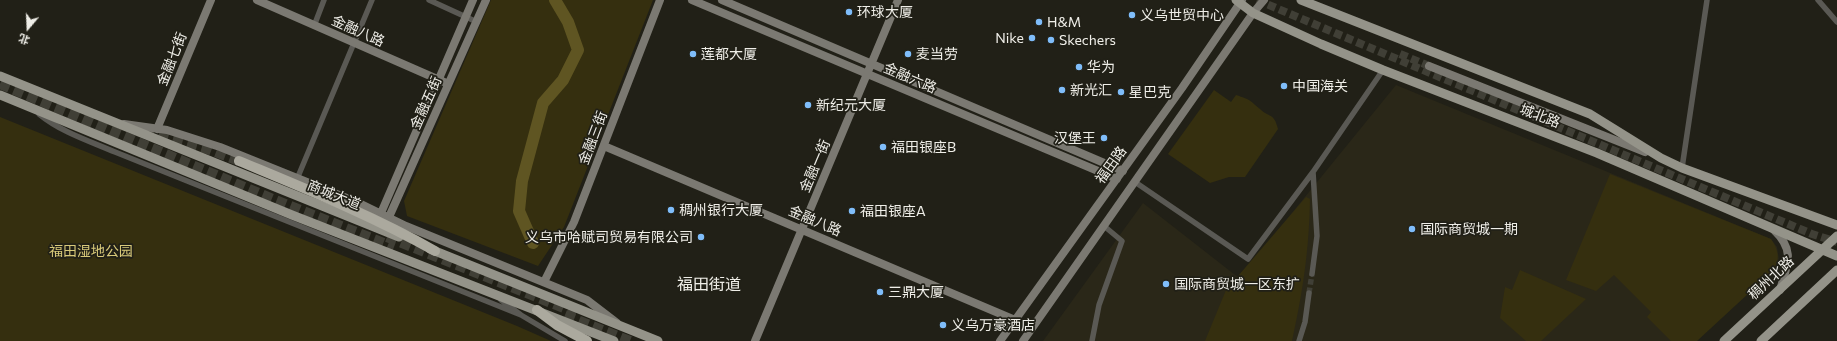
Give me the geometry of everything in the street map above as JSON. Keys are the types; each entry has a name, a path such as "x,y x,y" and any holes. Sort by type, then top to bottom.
{"highway":[{"path":"239,161 371,217 435,251"},
{"path":"537,310 557,325 587,341"}],"main road":[{"name":"城北路","path":"1301,0 1590,114 1661,158 1682,168 1837,225"},
{"name":"城北路","path":"1239,1 1253,13 1383,70 1597,154 1837,256"},
{"name":"商城大道","path":"0,76 658,341"},
{"path":"0,95 292,215 614,341"},
{"name":"稠州北路","path":"1724,341 1837,236"},
{"path":"1761,341 1837,270"}],"street":[{"name":"金融七街","path":"158,129 211,0"},
{"name":"金融八路","path":"257,0 354,44 448,84"},
{"path":"314,26 324,0"},
{"path":"297,179 372,0"},
{"path":"429,0 477,22"},
{"name":"金融五街","path":"381,213 473,0"},
{"name":"金融五街","path":"389,217 486,0"},
{"name":"金融三街","path":"544,282 574,222 660,0"},
{"name":"金融六路","path":"692,0 1117,179"},
{"name":"金融六路","path":"722,0 1123,171"},
{"name":"金融一街","path":"755,341 868,75 898,0"},
{"name":"福田路","path":"1023,341 1253,13 1264,0"},
{"path":"1682,168 1707,0"},
{"path":"1818,0 1837,22"},
{"name":"福田路","path":"1000,341 1182,88 1239,1"},
{"path":"1429,66 1661,158"},
{"path":"1135,182 1248,259 1313,172 1383,70"},
{"path":"33,108 50,123 88,140 521,315"},
{"path":"116,122 158,129 220,147 381,213 406,226 587,300 620,326"},
{"name":"金融八路","path":"604,146 1015,320"},
{"path":"1312,274 1317,236 1313,172"},
{"path":"1092,341 1099,305 1122,241 1104,226"},
{"path":"1772,228 1782,237 1788,251 1789,259 1780,290"},
{"path":"493,293 521,315 565,341"},
{"path":"1299,341 1305,322 1309,293"}],"shaded area":[{"path":"1396,85 1771,239 1777,247 1779,260 1693,341 1043,341 1143,203 1239,278"}],"green space":[{"path":"491,0 653,0 564,227 538,266 407,216 404,201"},
{"path":"1214,90 1231,102 1236,95 1249,100 1275,120 1278,129 1245,177 1229,177 1210,183 1168,154"},
{"name":"福田湿地公园","path":"0,117 517,326 551,341 0,341"},
{"path":"1610,174 1771,239 1778,253 1775,269 1697,341 1671,341 1647,317 1651,312 1614,275 1596,291 1566,280"},
{"path":"1306,197 1310,199 1307,254 1292,341 1205,341 1226,290"},
{"path":"1520,270 1586,299 1541,341 1526,341 1500,318 1505,287 1512,290"}],"waterway":[{"path":"533,243 519,211 522,181 543,103 563,80 578,50 568,22 555,0"}],"tunnel":[{"path":"1257,0 1812,234 1837,242"},
{"path":"1400,54 1429,66"},
{"path":"0,84 273,199 394,247"},
{"path":"144,131 204,148 239,161"},
{"path":"387,237 576,313"},
{"path":"1309,293 1312,274"},
{"path":"565,315 630,341"}],"place":[{"name":"环球大厦","path":"849,12"},
{"name":"义乌世贸中心","path":"1132,15"},
{"name":"H&M","path":"1039,22"},
{"name":"Nike","path":"1032,38"},
{"name":"Skechers","path":"1051,40"},
{"name":"莲都大厦","path":"693,54"},
{"name":"麦当劳","path":"908,54"},
{"name":"华为","path":"1079,67"},
{"name":"中国海关","path":"1284,86"},
{"name":"新光汇","path":"1062,90"},
{"name":"星巴克","path":"1121,92"},
{"name":"新纪元大厦","path":"808,105"},
{"name":"汉堡王","path":"1104,138"},
{"name":"福田银座B","path":"883,147"},
{"name":"稠州银行大厦","path":"671,210"},
{"name":"福田银座A","path":"852,211"},
{"name":"国际商贸城一期","path":"1412,229"},
{"name":"义乌市哈赋司贸易有限公司","path":"701,237"},
{"name":"国际商贸城一区东扩","path":"1166,284"},
{"name":"三鼎大厦","path":"880,292"},
{"name":"义乌万豪酒店","path":"943,325"}],"district":[{"name":"福田街道","path":"709,285"}]}
